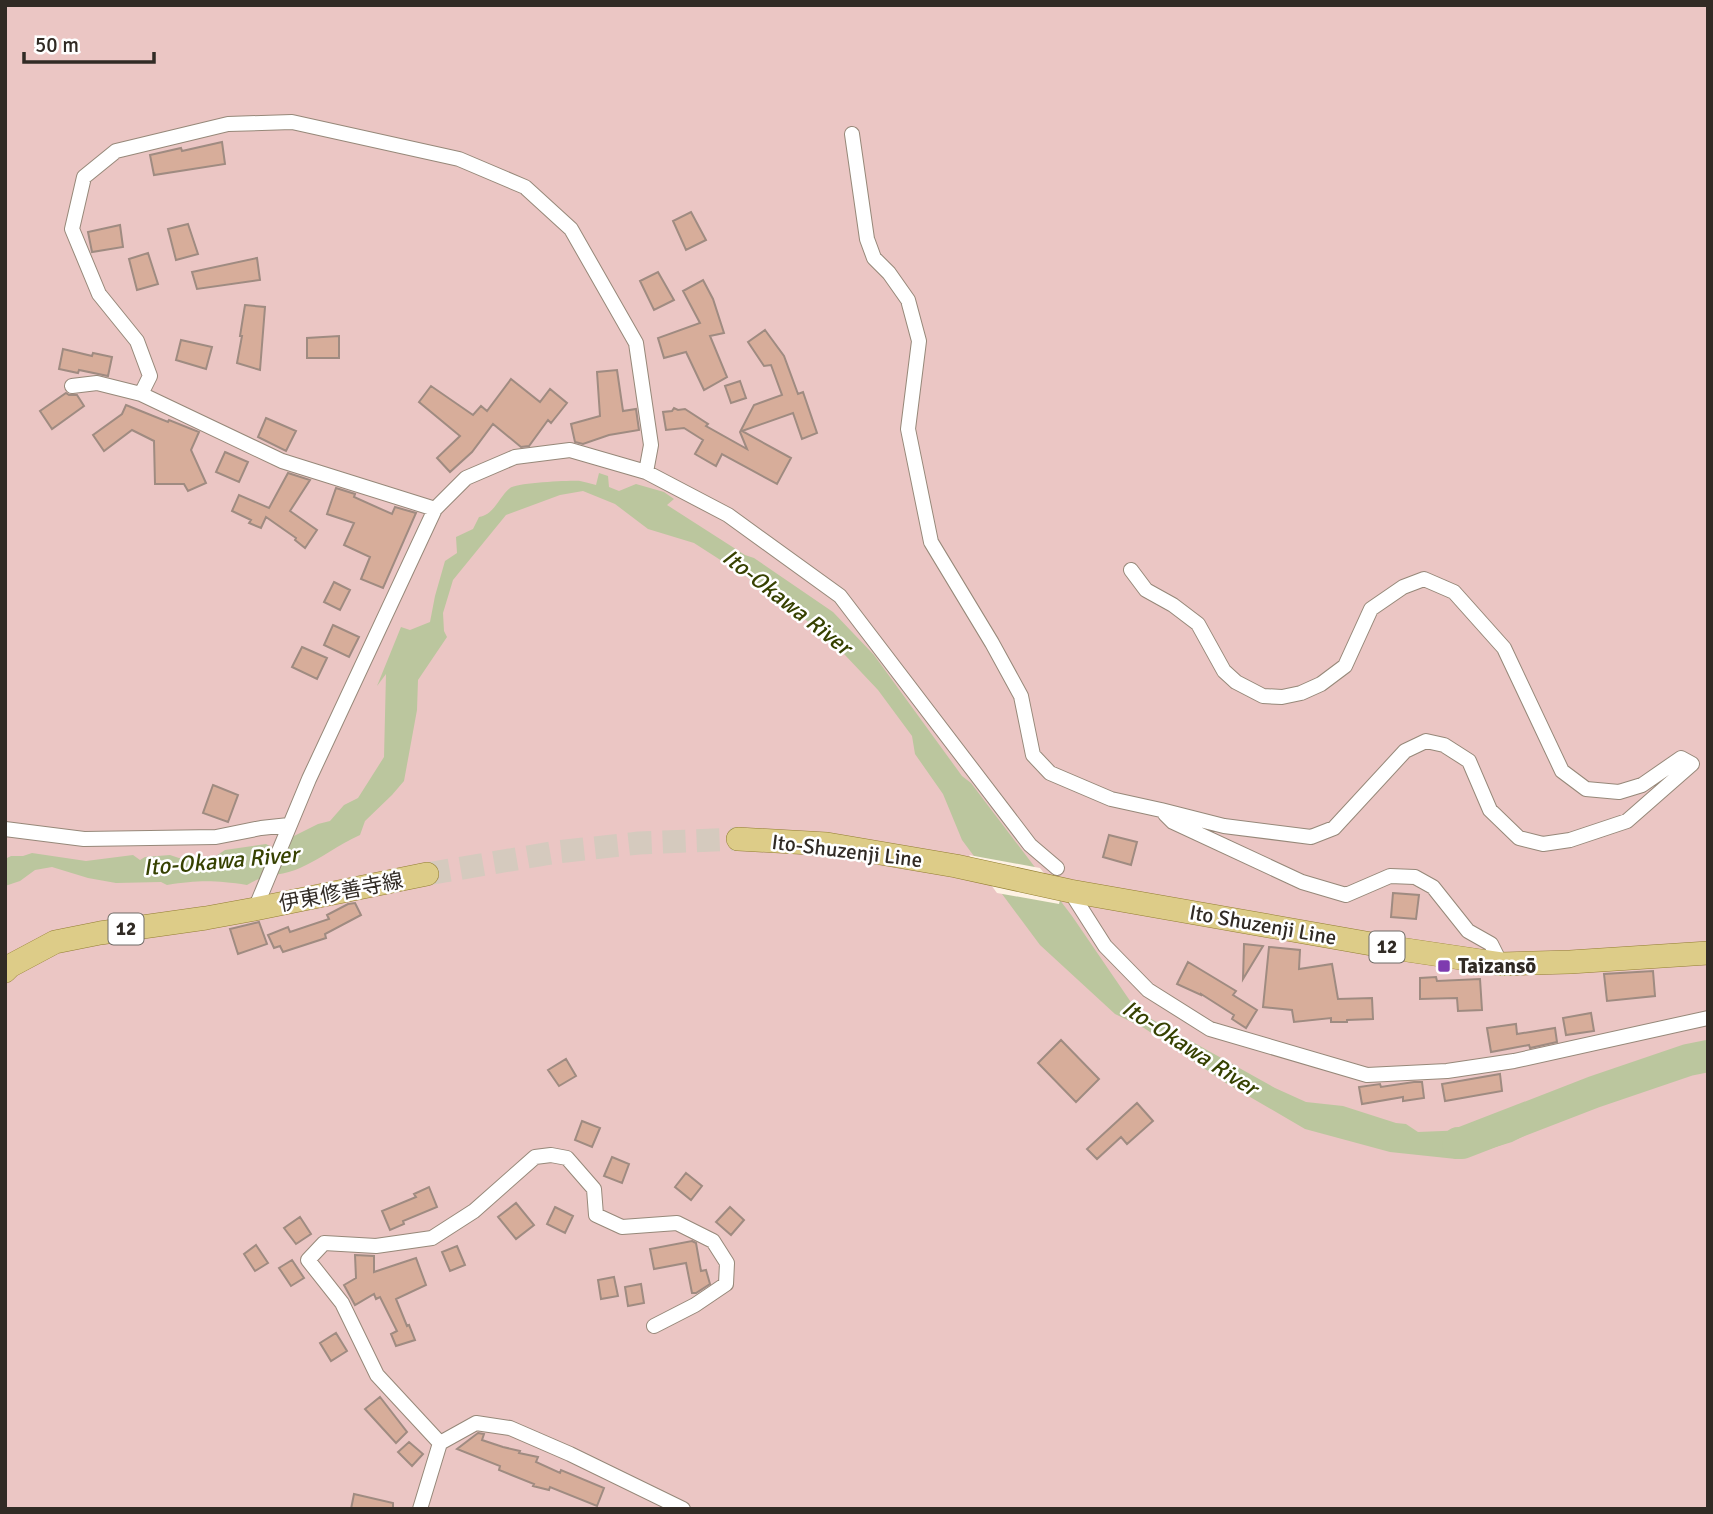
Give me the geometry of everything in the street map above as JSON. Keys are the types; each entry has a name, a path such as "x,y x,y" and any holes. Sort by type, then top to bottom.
{"main road":[{"name":"Ito-Shuzenji Line","path":"738,839 827,844 956,866 1051,877"},
{"name":"伊東修善寺線","path":"255,909 427,874"},
{"name":"12","path":"1051,877 1070,891"},
{"name":"Ito Shuzenji Line","path":"1070,891 1399,949 1501,964 1708,953"},
{"name":"12","path":"5,971 55,942 255,909"}],"street":[{"path":"141,394 150,376 137,341 99,294 72,229 84,177 116,151 228,124 292,121 459,159 524,187 571,229 636,342 651,445 646,471"},
{"path":"852,134 867,239 874,258 889,273 908,300 919,341 908,429 931,542 1021,696 1033,755 1050,773 1111,800 1224,826 1311,837 1334,828 1405,751 1426,741 1444,745 1469,761 1490,810 1519,838 1543,844 1570,840 1627,821 1692,764 1681,758 1642,785 1619,792 1586,789 1562,771 1504,648 1454,592 1424,579 1403,587 1371,609 1345,666 1321,684 1301,694 1282,697 1263,696 1236,682 1224,671 1198,624 1173,605 1146,590 1131,570"},
{"path":"72,386 97,383 141,394 282,461 435,509"},
{"path":"255,909 289,825 435,509 466,478 515,457 570,450 646,471 728,515 841,596 1030,845 1051,877"},
{"path":"1161,810 1173,822 1302,882 1346,895 1390,876 1415,877 1433,887 1468,931 1491,944 1501,964"},
{"path":"5,828 84,839 216,837 289,825"},
{"path":"1070,891 1105,946 1148,990 1199,1022 1210,1028 1367,1075 1447,1071 1514,1061 1708,1018"},
{"path":"440,1443 377,1375 342,1303 309,1260 324,1243 376,1246 432,1238 474,1211 535,1157 551,1155 566,1158 594,1189 596,1215 622,1227 677,1223 713,1241 727,1263 726,1284 695,1305 654,1326"},
{"path":"420,1509 440,1443 476,1423 510,1428 683,1509"}],"shaded area":[{"path":"5,5 1708,5 1708,1509 5,1509"}],"water":[{"path":"599,473 608,476 609,487 619,491 636,484 664,492 674,499 667,505 745,555 754,558 833,612 874,655 962,776 971,783 1072,916 1137,1011 1275,1088 1306,1102 1343,1106 1406,1124 1418,1132 1516,1128 1567,1096 1542,1127 1512,1142 1456,1159 1390,1152 1305,1129 1226,1083 1144,1028 1115,1014 1040,945 962,840 943,794 915,754 912,736 878,690 828,637 764,588 694,543 648,529 615,504 583,491 560,495 506,515 453,580 443,613 447,637 418,680 417,710 404,781 365,821 360,835 300,868 247,885 207,881 167,885 161,882 116,883 52,867 35,870 20,881 5,886 5,859 11,856 32,853 86,861 133,855 140,860 145,857 170,855 179,858 216,856 225,850 266,844 272,847 318,824 330,821 344,805 358,798 384,757 386,674 377,686 401,627 410,630 430,622 445,561 457,553 456,537 473,529 479,517 493,509 514,486 566,481 596,485"}],"pier":[{"path":"969,855 1040,868 1061,895 1059,904 997,893"}],"building":[{"path":"222,142 225,164 154,175 150,155"},
{"path":"691,212 706,240 686,250 673,221"},
{"path":"188,224 198,254 176,260 168,229"},
{"path":"120,225 123,247 92,252 88,232"},
{"path":"148,253 158,284 137,290 129,259"},
{"path":"257,258 260,280 197,289 192,272"},
{"path":"658,272 674,300 654,310 640,281"},
{"path":"703,280 713,299 724,333 710,336 727,377 704,390 686,352 664,358 658,338 700,323 683,291"},
{"path":"245,305 265,307 260,370 237,363"},
{"path":"765,330 784,356 798,394 803,392 817,433 802,439 793,413 742,431 791,458 777,484 722,454 716,466 695,454 703,440 684,428 666,430 663,412 672,411 674,408 685,409 708,424 706,426 747,449 740,432 754,405 782,395 771,365 764,366 748,342"},
{"path":"339,336 339,358 307,358 307,338"},
{"path":"181,340 212,347 206,369 176,360"},
{"path":"63,349 92,356 93,353 112,357 108,376 59,369"},
{"path":"617,370 623,411 636,409 639,430 609,435 583,444 575,442 571,424 600,416 597,372"},
{"path":"511,379 540,402 550,389 567,403 551,423 548,420 529,446 521,447 493,424 472,452 450,472 437,458 460,436 419,402 431,386 473,415 481,406 487,411"},
{"path":"740,381 746,398 731,403 725,386"},
{"path":"66,393 77,395 84,406 52,429 40,411"},
{"path":"126,405 199,432 191,450 206,483 188,491 184,484 155,484 154,441 132,430 104,451 93,435 122,414"},
{"path":"266,418 296,431 286,451 258,437"},
{"path":"225,452 248,462 239,482 216,472"},
{"path":"288,473 310,480 290,511 317,530 305,548 296,538 266,517 261,528 232,511 239,495 269,508"},
{"path":"336,488 355,494 354,497 392,514 395,507 416,513 383,588 361,579 370,557 344,545 354,523 327,514"},
{"path":"334,582 350,590 340,610 324,602"},
{"path":"333,625 359,637 349,657 324,645"},
{"path":"302,647 327,658 317,679 292,667"},
{"path":"213,785 238,795 228,822 203,813"},
{"path":"1109,835 1137,842 1131,865 1103,857"},
{"path":"1393,893 1419,895 1416,919 1391,917"},
{"path":"355,903 361,915 325,934 326,938 283,952 280,946 274,948 268,935 288,927 290,932 329,919 327,915"},
{"path":"259,922 267,944 238,954 230,929"},
{"path":"1244,944 1263,946 1243,979"},
{"path":"1269,947 1300,950 1299,969 1332,964 1338,999 1372,998 1373,1019 1331,1022 1331,1018 1294,1022 1292,1010 1263,1007"},
{"path":"1188,962 1236,991 1233,995 1257,1010 1246,1028 1232,1019 1234,1015 1201,994 1177,984"},
{"path":"1653,971 1655,996 1607,1001 1604,974"},
{"path":"1436,977 1437,981 1480,979 1482,1010 1458,1011 1457,998 1420,999 1420,978"},
{"path":"1591,1013 1594,1031 1566,1035 1563,1018"},
{"path":"1516,1024 1517,1034 1555,1028 1557,1042 1491,1052 1487,1028"},
{"path":"1061,1040 1099,1079 1076,1102 1038,1063"},
{"path":"566,1059 576,1076 559,1086 548,1070"},
{"path":"1500,1074 1502,1091 1445,1101 1442,1084"},
{"path":"1422,1082 1424,1098 1403,1101 1403,1097 1362,1104 1359,1087"},
{"path":"1137,1103 1153,1121 1127,1144 1121,1137 1097,1159 1087,1149"},
{"path":"582,1121 600,1128 592,1147 575,1140"},
{"path":"612,1157 629,1164 622,1183 604,1176"},
{"path":"686,1173 702,1186 691,1200 675,1187"},
{"path":"429,1187 437,1207 403,1221 404,1224 390,1230 382,1211 416,1197 414,1194"},
{"path":"516,1203 534,1225 516,1239 498,1217"},
{"path":"555,1207 573,1216 565,1233 547,1224"},
{"path":"730,1207 744,1220 731,1235 716,1222"},
{"path":"300,1217 311,1234 296,1244 284,1228"},
{"path":"692,1241 696,1243 701,1271 706,1270 710,1284 696,1293 692,1293 686,1263 654,1269 650,1249"},
{"path":"256,1245 268,1263 255,1271 244,1254"},
{"path":"457,1246 465,1265 450,1271 442,1252"},
{"path":"355,1255 374,1256 374,1272 416,1258 426,1285 396,1299 415,1340 396,1346 391,1334 397,1331 380,1297 376,1299 374,1294 355,1305 344,1285 356,1278"},
{"path":"292,1260 304,1278 291,1286 279,1268"},
{"path":"614,1277 618,1296 601,1299 598,1280"},
{"path":"641,1284 644,1303 628,1306 625,1287"},
{"path":"336,1333 347,1351 331,1361 320,1343"},
{"path":"380,1397 407,1432 396,1443 365,1409"},
{"path":"478,1433 484,1434 482,1440 538,1457 536,1462 604,1488 597,1506 550,1487 549,1490 533,1486 534,1484 499,1470 500,1466 457,1449"},
{"path":"409,1442 423,1454 412,1466 398,1452"},
{"path":"354,1494 393,1503 393,1509 351,1509"}],"waterway":[{"name":"Ito-Okawa River","path":"1458,1143 1594,1092 1688,1060 1708,1056"}],"tunnel":[{"path":"427,874 557,852 639,843 738,839"}],"place":[{"name":"Taizansō","path":"1444,966"}]}
